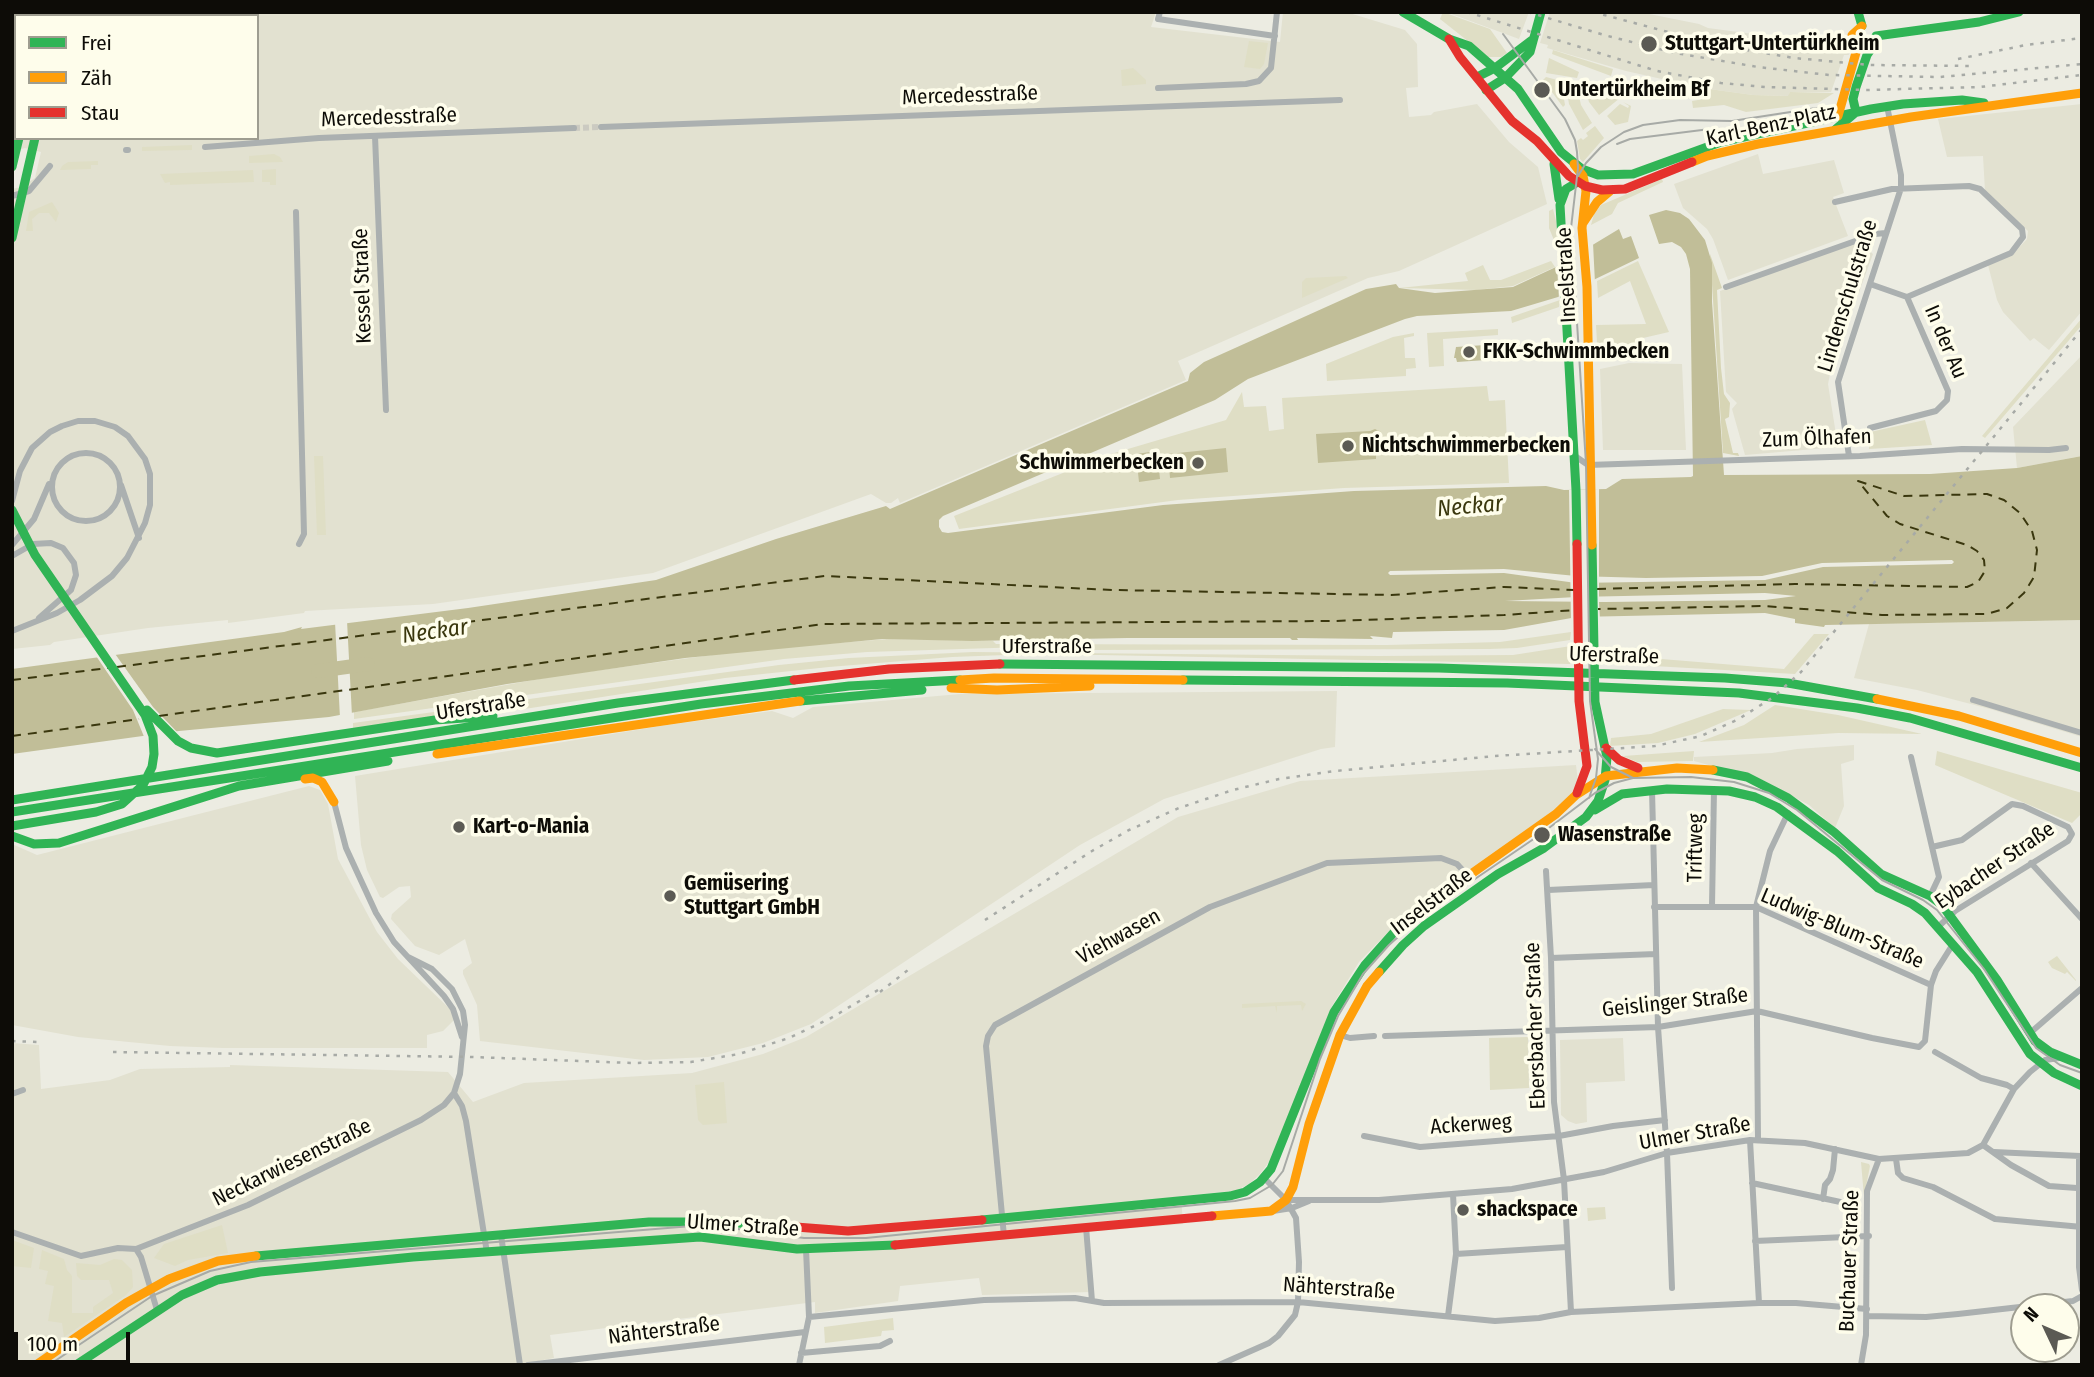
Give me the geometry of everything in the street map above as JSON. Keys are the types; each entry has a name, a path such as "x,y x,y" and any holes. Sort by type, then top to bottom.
{"main road":[{"path":"1403,12 1449,39 1469,46 1495,68 1533,108 1557,147 1574,164 1582,182"},
{"path":"1486,90 1505,78 1530,52 1541,12"},
{"path":"1858,12 1862,26"},
{"path":"1876,36 2019,12"},
{"path":"1856,112 1853,99 1856,87 1869,50 1874,47 1876,36 1869,27 1862,26"},
{"path":"1862,26 1852,35 1853,43 1857,48 1869,50"},
{"path":"1449,39 1460,57 1512,121 1537,141 1552,159 1582,182"},
{"path":"1477,77 1495,68 1532,40"},
{"path":"1835,130 1842,118 1857,48"},
{"path":"1993,104 2082,93"},
{"name":"Karl-Benz-Platz","path":"1574,164 1594,174 1616,176 1644,170 1721,142 1842,118 1856,112 1887,106 1962,100 1993,104"},
{"name":"Karl-Benz-Platz","path":"1582,182 1610,191 1633,186 1727,150 1993,104"},
{"path":"1842,118 1857,126"},
{"path":"12,167 19,140"},
{"path":"12,238 35,140"},
{"name":"Inselstraße","path":"1264,1178 1273,1165 1334,1012 1355,979 1394,932 1568,804 1582,784 1587,766 1579,701 1576,489 1560,202 1552,159"},
{"path":"1560,202 1566,189 1582,182 1616,176"},
{"name":"Inselstraße","path":"1289,1204 1323,1079 1340,1035 1367,986 1403,945 1457,902 1498,874 1544,848 1590,813 1598,801 1603,780 1605,747 1595,702 1587,286 1582,228 1582,182"},
{"path":"1582,228 1591,210 1610,191"},
{"path":"1560,202 1569,192 1578,195 1578,215 1582,228"},
{"name":"Inselstraße","path":"1569,354 1581,365 1588,363"},
{"path":"12,510 35,555 131,691 153,736 153,760 147,780 139,791 122,804 96,812 12,826"},
{"name":"Uferstraße","path":"12,800 507,721 766,683 929,667 989,664 1439,668 1788,683 1959,716 2082,753"},
{"name":"Uferstraße","path":"12,812 781,693 849,686 994,678 1507,683 1739,693 1845,706 1910,718 2082,768"},
{"path":"12,836 40,845 68,841 206,795 285,778 795,701 938,688 1007,690 1102,685 1120,678"},
{"path":"131,691 168,732 191,748 217,753 435,720 495,716 507,721"},
{"path":"1605,747 1623,762 1643,769"},
{"path":"1587,766 1622,794"},
{"path":"334,802 337,780 356,767"},
{"path":"1576,795 1603,780 1643,769 1712,769 1756,781 1788,798 1834,832 1881,874 1930,896 1950,915 2041,1047 2082,1065"},
{"path":"285,778 318,780 328,789 334,802"},
{"path":"1590,813 1622,794 1652,790 1714,790 1755,797 1788,813 1837,851 1878,888 1919,908 1977,972 2023,1045 2039,1063 2082,1086"},
{"name":"Ulmer Straße","path":"36,1365 150,1289 204,1265 251,1256 665,1222 723,1222 848,1231 1230,1196 1245,1192 1264,1178"},
{"name":"Ulmer Straße","path":"76,1365 157,1310 200,1286 238,1275 413,1257 700,1237 806,1249 855,1248 1271,1212 1289,1204"}],"street":[{"path":"1160,12 1158,19 1275,36"},
{"path":"1158,88 1253,83 1266,75 1271,68 1277,12"},
{"name":"Mercedesstraße","path":"601,127 1340,100"},
{"name":"Lindenschulstraße","path":"1849,456 1838,382 1901,188 1901,175 1887,106"},
{"name":"Mercedesstraße","path":"205,147 375,136 575,128"},
{"name":"Kessel Straße","path":"375,136 386,410"},
{"path":"12,196 29,191 50,166"},
{"path":"1870,284 1907,298 2011,253 2023,237 2022,229 2014,219 1980,189 1969,186 1901,188"},
{"name":"Lindenschulstraße","path":"1835,202 1901,188"},
{"path":"296,212 304,534 299,544"},
{"path":"1726,287 1875,234 1886,233"},
{"name":"In der Au","path":"1870,428 1936,411 1947,400 1948,391 1907,298"},
{"path":"12,501 26,459 40,440 62,426 78,421 105,424 128,436 137,445 150,474 150,505 139,538 112,576 92,593 57,613 12,631"},
{"name":"Zum Ölhafen","path":"1590,464 1849,456 1962,449 2066,448"},
{"path":"12,545 34,519 57,468 71,456 89,453 106,459 118,474 139,538"},
{"path":"1573,454 1581,462 1590,464"},
{"path":"53,476 52,494 58,509 71,519 89,522 106,515 117,501 120,483 118,474"},
{"path":"12,556 33,544 51,543 63,548 74,563 76,575 71,590 34,622"},
{"path":"1973,700 2082,733"},
{"path":"1911,757 1939,877 1930,896"},
{"path":"1652,790 1658,1027 1667,1153 1672,1288"},
{"name":"Triftweg","path":"1712,906 1714,790"},
{"path":"334,802 356,873 385,929 449,1003 462,1039 460,1074 454,1093 462,1106 466,1121 487,1253"},
{"name":"Eybacher Straße","path":"1932,847 1962,840 2012,804 2023,806 2068,827 2072,834 2068,841 1950,915 1938,926"},
{"path":"1759,1303 1752,1183 1757,1011 1756,907 1770,851 1788,813"},
{"name":"Viehwasen","path":"1004,1236 986,1046 988,1036 995,1025 1210,907 1326,863 1441,858 1457,864 1468,876"},
{"path":"2031,863 2082,919"},
{"name":"Ebersbacher Straße","path":"1546,871 1554,1102 1564,1180 1571,1312"},
{"path":"1548,890 1654,885"},
{"name":"Ludwig-Blum-Straße","path":"1654,907 1756,907 1931,985"},
{"path":"1931,985 1936,971 1953,944"},
{"path":"1551,958 1656,954"},
{"name":"Geislinger Straße","path":"1385,1036 1658,1027 1757,1011 1919,1047 1925,1041 1931,985"},
{"path":"2030,1033 2082,989"},
{"path":"1340,1035 1350,1038 1374,1036"},
{"path":"2039,1063 2041,1047"},
{"path":"1935,1052 1981,1078 2014,1089"},
{"path":"2066,1058 2050,1058 2039,1063 2014,1089 1983,1144 2049,1186 2077,1188"},
{"path":"12,1094 23,1090"},
{"name":"Neckarwiesenstraße","path":"136,1249 219,1218 409,1126 435,1113 454,1093"},
{"name":"Ackerweg","path":"1364,1136 1420,1147 1559,1136 1665,1120"},
{"name":"Ulmer Straße","path":"1289,1204 1312,1200 1378,1200 1511,1189 1604,1172 1667,1153 1754,1140 1805,1143 1879,1159 1968,1153 1983,1144"},
{"path":"1823,1199 1825,1185 1833,1170 1835,1149"},
{"path":"1993,1152 2080,1156 2077,1188 2082,1290"},
{"name":"Buchauer Straße","path":"1861,1365 1867,1312 1867,1191 1879,1159"},
{"path":"1896,1159 1898,1173 1903,1178 1933,1186 1995,1219 2081,1227"},
{"path":"1219,1365 1269,1343 1288,1326 1295,1315 1299,1262 1296,1218 1289,1204 1264,1178"},
{"path":"1752,1183 1845,1203"},
{"path":"1448,1316 1456,1254 1453,1194"},
{"path":"1086,1227 1092,1301"},
{"path":"12,1232 81,1256 121,1247 136,1249 144,1263 157,1310"},
{"path":"501,1235 520,1365"},
{"path":"1755,1241 1868,1236"},
{"path":"1456,1254 1567,1247"},
{"path":"799,1365 809,1317 806,1249"},
{"name":"Nähterstraße","path":"809,1317 984,1300 1075,1298 1104,1303 1298,1302 1508,1321 1571,1312 1759,1303 1796,1303 1926,1317 2073,1301 2082,1296"},
{"name":"Nähterstraße","path":"527,1365 805,1332"},
{"path":"801,1353 880,1346 890,1341"}],"shaded area":[{"path":"1156,12 1151,27 1280,42 1283,12 1346,12 1405,30 1417,44 1418,87 1406,88 1409,117 1431,115 1434,112 1477,104 1509,142 1538,167 1547,204 1399,271 1368,278 1178,361 1186,380 900,503 898,498 886,503 871,494 653,573 433,604 305,611 228,623 228,620 148,628 12,649 14,116 14,140 259,140 259,14 48,14"},
{"path":"1443,12 1490,29 1507,53 1501,57 1488,57 1440,19"},
{"path":"1446,12 1529,12 1519,39"},
{"path":"1550,12 1639,12 1708,28 1806,41 1806,48 1828,51 1845,45 1849,55 1844,55 1831,92 1790,92 1789,96 1753,95 1702,88 1626,71 1547,48 1548,45 1540,43"},
{"path":"14,20 12,86 12,21"},
{"path":"1249,41 1268,43 1264,64 1260,69 1244,67"},
{"path":"1553,50 1613,69 1611,76 1552,54"},
{"path":"1549,58 1579,72 1577,78 1546,73"},
{"path":"1133,68 1146,80 1146,84 1122,86 1121,70"},
{"path":"1546,77 1561,81 1565,105 1563,107 1543,80"},
{"path":"1565,81 1576,83 1581,105 1592,123 1583,130 1569,104"},
{"path":"1586,85 1589,85 1587,91 1592,94 1590,91 1594,85 1615,89 1620,98 1599,115 1589,102 1586,92"},
{"path":"1681,87 1753,95 1834,93 1818,103 1746,112 1724,105 1693,108 1692,101 1704,99 1705,96"},
{"path":"1667,88 1695,95 1695,98 1665,100"},
{"path":"1623,102 1631,106 1628,122 1615,125 1607,116 1620,104 1628,108"},
{"path":"2082,104 2082,311 2049,350 2034,338 2030,341 2003,312 1988,265 2013,254 2027,239 2028,231 1985,191 1983,156 1947,157 1938,119"},
{"path":"1595,126 1604,138 1583,162 1577,141 1588,136 1586,133"},
{"path":"192,145 192,150 142,151 142,147"},
{"path":"274,154 283,162 249,163 249,156"},
{"path":"1758,154 1763,174 1834,160 1844,193 1833,197 1848,236 1728,280 1713,239 1707,229 1683,208 1674,184"},
{"path":"98,161 98,165 91,165 91,169 60,170 68,162"},
{"path":"276,169 276,185 262,182 262,170"},
{"path":"253,170 254,182 170,185 170,182 165,183 160,174"},
{"path":"1662,179 1663,182 1618,203 1612,214 1591,225 1594,214 1601,205"},
{"path":"52,202 59,213 56,222 49,213 39,213 32,219 33,231 26,231 29,212"},
{"path":"1553,209 1558,250 1549,228 1549,211"},
{"path":"1859,242 1873,254 1828,384 1838,447 1745,455 1732,409 1737,403 1726,392 1720,291"},
{"path":"1710,254 1722,288 1717,290 1721,368 1724,394 1730,403 1729,417 1725,419 1733,453 1738,453 1739,456 1723,453"},
{"path":"1551,261 1555,267 1513,286 1476,290 1399,288 1468,281 1465,273 1483,265 1490,280 1501,280"},
{"path":"1638,261 1669,332 1643,338 1643,348 1598,359 1596,325 1646,324 1630,281 1598,298 1597,281"},
{"path":"1306,278 1348,278 1302,298 1302,282"},
{"path":"1560,300 1559,307 1512,323 1511,317"},
{"path":"2082,318 2082,325 1985,438 1982,436"},
{"path":"1498,329 1498,335 1443,339 1444,366 1429,367 1427,333"},
{"path":"1414,333 1414,336 1404,338 1405,358 1415,358 1416,368 1406,369 1406,376 1327,381 1326,364 1393,337"},
{"path":"2082,355 2082,456 2017,468 2013,427"},
{"path":"1629,363 1682,364 1686,450 1603,450 1600,369"},
{"path":"1487,386 1489,401 1505,400 1509,483 1344,488 1178,500 959,529 954,516 1111,454 1226,420 1242,392 1244,407 1266,406 1269,431 1284,429 1282,398"},
{"path":"1925,420 1932,445 1869,449 1870,432"},
{"path":"314,456 323,456 326,535 317,535"},
{"path":"2082,620 2082,737 1917,690 1854,678 1869,624"},
{"path":"1571,632 1570,640 1489,649 1075,650 1025,647 867,652 784,659 354,719 354,712 556,676 749,650 888,639 993,641 996,644 1387,645 1500,642"},
{"path":"1814,634 1829,634 1795,674 1600,663 1600,654 1784,669"},
{"path":"1571,646 1570,664 1099,655 952,657 725,678 531,708 353,729 353,723 779,665 849,658 973,652 1513,655"},
{"path":"1337,691 1335,747 1321,749 1164,799 1080,845 811,1024 763,1043 708,1057 644,1060 480,1041 477,1005 463,974 463,970 472,963 465,939 439,955 415,946 391,919 392,914 411,897 410,886 399,887 383,898 380,897 367,870 361,845 355,776 667,725 772,711 793,718 813,707 960,694"},
{"path":"1775,705 1838,715 1922,734 1838,733 1699,742 1744,725"},
{"path":"1723,709 1751,710 1695,734 1658,743 1610,746 1611,738 1651,734"},
{"path":"1854,745 1854,760 1841,764 1844,806 1835,828 1809,805 1762,780 1694,761 1694,757"},
{"path":"1694,751 1693,761 1637,762 1623,756"},
{"path":"1937,751 2082,793 2082,813 2072,823 1935,765"},
{"path":"1576,765 1578,782 1569,797 1392,928 1359,962 1332,1006 1271,1159 1260,1174 1235,1191 1181,1196 1183,1224 1086,1232 1091,1292 982,1295 979,1278 900,1286 898,1301 815,1313 815,1302 550,1335 554,1358 516,1365 12,1365 12,1043 39,1045 41,1089 110,1080 140,1069 230,1065 448,1072 473,1102 524,1083 692,1073 763,1054 806,1037 1178,817 1300,781"},
{"path":"309,786 320,790 328,804 338,859 377,932 398,959 451,1010 454,1020 443,1031 427,1035 427,1048 170,1046 78,1037 12,1025 12,844 37,855"},
{"path":"2057,956 2076,981 2067,972 2065,974 2052,968 2048,962"},
{"path":"1301,1001 1306,1004 1302,1011 1301,1005 1277,1006 1277,1013 1275,1006 1242,1008 1242,1004"},
{"path":"1528,1037 1529,1088 1490,1090 1489,1038"},
{"path":"1623,1038 1625,1081 1586,1083 1587,1122 1576,1124 1568,1121 1561,1115 1560,1040"},
{"path":"724,1082 727,1123 703,1125 698,1120 695,1085"},
{"path":"1861,1162 1870,1166 1864,1197"},
{"path":"1605,1207 1606,1219 1588,1221 1587,1208"},
{"path":"222,1225 228,1253 188,1260 175,1266 154,1258 164,1244"},
{"path":"12,1240 34,1248 31,1268 12,1266"},
{"path":"42,1250 64,1259 72,1276 72,1313 93,1313 93,1307 113,1293 109,1280 81,1280 77,1276 76,1263 100,1265 114,1259 122,1260 132,1270 133,1287 126,1295 64,1337 62,1323 48,1321 54,1286 45,1284 48,1271 39,1269"},
{"path":"893,1318 894,1330 882,1331 881,1336 825,1343 824,1327"}],"water":[{"path":"1666,210 1680,213 1689,219 1705,240 1712,263 1712,302 1724,475 1930,474 2017,468 2082,456 2082,620 1824,627 1795,623 1795,619 1765,613 1577,617 1504,630 1393,632 1392,638 1370,636 1373,639 882,639 685,658 507,684 329,717 179,731 12,754 12,669 656,580 776,539 886,506 890,509 1188,381 1190,373 1204,362 1366,289 1396,284 1399,288 1435,293 1513,287 1556,267 1619,229 1623,239 1631,236 1639,258 1558,297 1511,311 1405,319 1248,379 1215,400 943,516 939,520 939,527 942,532 948,533 1163,505 1354,491 1546,486 1564,490 1606,489 1622,479 1691,477 1690,269 1681,247 1672,242 1659,244 1649,215","holes":["1952,560 1952,564 1823,567 1765,580 1576,583 1504,573 1388,573 1504,569 1576,576 1646,578 1762,576 1822,563","1765,593 1796,596 1765,600 1505,601"]},
{"name":"FKK-Schwimmbecken","path":"1485,345 1486,360 1457,362 1454,358 1456,347"},
{"name":"Nichtschwimmerbecken","path":"1375,429 1381,432 1382,436 1376,450 1376,459 1318,463 1316,434"},
{"path":"1417,439 1419,449 1407,455 1399,455 1394,446 1396,440"},
{"name":"Schwimmerbecken","path":"1226,448 1228,472 1170,478 1168,454"},
{"path":"1157,451 1160,479 1139,482 1136,454"}],"pier":[{"path":"25,148 41,152 35,178 12,189 12,152"},
{"path":"1593,243 1595,283 1559,299 1557,266"},
{"path":"1599,489 1599,597 1605,597 1605,601 1599,602 1600,620 1571,621 1569,490"},
{"path":"347,621 352,716 340,718 335,622"},
{"path":"113,651 153,707 179,734 145,739 133,710 94,653"}],"waterway":[{"name":"Neckar","path":"318,671 368,664"}],"ferry route":[{"path":"1597,589 1795,584 1967,587 1978,582 1985,571 1984,560 1977,551 1967,545 1900,524 1887,516 1858,481 1904,496 1987,494 2004,500 2020,513 2032,531 2037,550 2034,577 2024,593 2007,608 1987,614 1882,615 1765,606 1598,609"},
{"path":"117,667 825,576 1112,590 1391,595 1504,587 1574,590"},
{"path":"159,716 823,624 1334,621 1575,610"},
{"path":"12,680 108,668"},
{"path":"12,736 139,719"}],"tunnel":[{"path":"574,128 601,127"}],"tram line":[{"path":"1503,34 1565,119 1575,140 1577,152 1578,168 1571,228 1586,464 1590,701 1598,759 1596,778 1589,798"},
{"path":"1578,176 1601,147 1624,132 1643,125 1680,120 1732,121 1823,107"},
{"path":"1617,144 1630,139 1710,129"},
{"path":"1595,749 1611,767 1633,778"},
{"path":"49,1365 152,1296 210,1271 251,1262 692,1226 804,1238 866,1238 1250,1198 1272,1185 1283,1171 1320,1059 1338,1016 1363,974 1389,945 1425,913 1541,834 1595,793 1614,783 1633,778 1691,777 1734,782 1769,793 1797,810 1882,880 1937,910 1984,969 2036,1048 2060,1065 2082,1073"}],"railway":[{"path":"1467,12 1657,71 1721,83 1868,90 1980,87 2082,75"},
{"path":"1528,12 1675,53 1758,67 1829,75 1940,77 2082,64"},
{"path":"1593,12 1717,45 1794,58 1870,65 1975,66"},
{"path":"1958,59 2026,45 2082,38"},
{"path":"985,920 1129,830 1179,808 1233,790 1279,779 1335,771 1495,756 1655,746 1701,736 1737,720 1772,698 1801,672 2082,329"},
{"path":"880,992 908,970"},
{"path":"113,1052 691,1062 739,1054 789,1038 831,1018 878,990"},
{"path":"12,1041 37,1042"}],"traffic: fast":[{"path":"1403,12 1449,39 1469,46 1518,89 1561,152 1582,169 1598,175 1633,174 1721,142 1871,109 1962,100 1984,103"},
{"path":"1486,90 1505,78 1530,52 1541,12"},
{"path":"1858,12 1862,26"},
{"path":"1876,36 1979,22 2019,12"},
{"path":"1836,129 1856,112 1853,99 1856,87 1867,55 1876,42 1876,36"},
{"path":"1477,77 1495,68 1532,40"},
{"path":"12,167 19,140"},
{"path":"12,238 35,140"},
{"path":"1554,164 1559,199"},
{"path":"1577,544 1560,205 1566,189 1581,180"},
{"path":"12,510 35,555 145,715 153,736 154,754 152,767 143,785 122,804 96,812 12,826"},
{"path":"1379,972 1424,926 1498,874 1544,848 1586,817 1598,801 1605,780 1607,757 1595,702 1592,545"},
{"path":"1000,664 1439,668 1725,678 1788,683 1877,699"},
{"path":"12,800 618,703 794,680"},
{"path":"12,812 701,704 849,686 960,680"},
{"path":"1183,680 1507,683 1739,693 1857,708 1910,718 2082,768"},
{"path":"800,701 922,690"},
{"path":"147,710 178,741 191,748 217,753 435,720 493,716"},
{"path":"12,836 34,844 59,843 239,786 388,761"},
{"path":"1713,770 1747,777 1788,798 1834,832 1881,874 1930,896 1942,905 1997,980 2035,1041 2050,1052 2082,1065"},
{"path":"1595,810 1622,794 1667,789 1729,791 1755,797 1777,807 1837,851 1878,888 1925,913 1977,972 2030,1054 2054,1073 2082,1086"},
{"path":"982,1220 1230,1196 1245,1192 1260,1182 1271,1169 1334,1012 1365,965 1397,929"},
{"path":"256,1256 649,1222 723,1222 796,1227"},
{"path":"76,1365 182,1295 217,1280 260,1272 413,1257 700,1237 797,1249 895,1245"}],"traffic: slow":[{"path":"1838,116 1857,49 1852,35 1862,26"},
{"path":"1692,162 1758,144 1911,117 2082,93"},
{"path":"1574,164 1583,176 1586,191 1582,228 1587,287 1592,545"},
{"path":"1583,223 1597,202 1610,191"},
{"path":"960,680 1183,680"},
{"path":"951,688 997,690 1090,686"},
{"path":"1877,699 1959,716 2082,753"},
{"path":"437,754 800,701"},
{"path":"1397,929 1556,814 1576,795 1606,776 1677,768 1713,770"},
{"path":"305,779 313,778 322,782 334,802"},
{"path":"1212,1216 1271,1211 1286,1200 1293,1187 1309,1124 1340,1035 1367,986 1379,972"},
{"path":"36,1365 126,1303 169,1279 218,1261 256,1256"}],"traffic: jam":[{"path":"1449,39 1460,57 1512,121 1537,141 1569,176 1585,186 1602,190 1625,189 1692,162"},
{"path":"1577,544 1579,701 1587,766 1577,793"},
{"path":"794,680 889,669 1000,664"},
{"path":"1606,748 1619,760 1638,768"},
{"path":"895,1245 1212,1216"},
{"path":"796,1227 848,1231 982,1220"}],"place":[{"name":"Stuttgart-Untertürkheim","path":"1649,44"},
{"name":"Untertürkheim Bf","path":"1542,90"},
{"name":"FKK-Schwimmbecken","path":"1469,352"},
{"name":"Nichtschwimmerbecken","path":"1348,446"},
{"name":"Schwimmerbecken","path":"1198,463"},
{"name":"Kart-o-Mania","path":"459,827"},
{"name":"Wasenstraße","path":"1542,835"},
{"name":"Gemüsering Stuttgart GmbH","path":"670,896"},
{"name":"shackspace","path":"1463,1210"}]}
